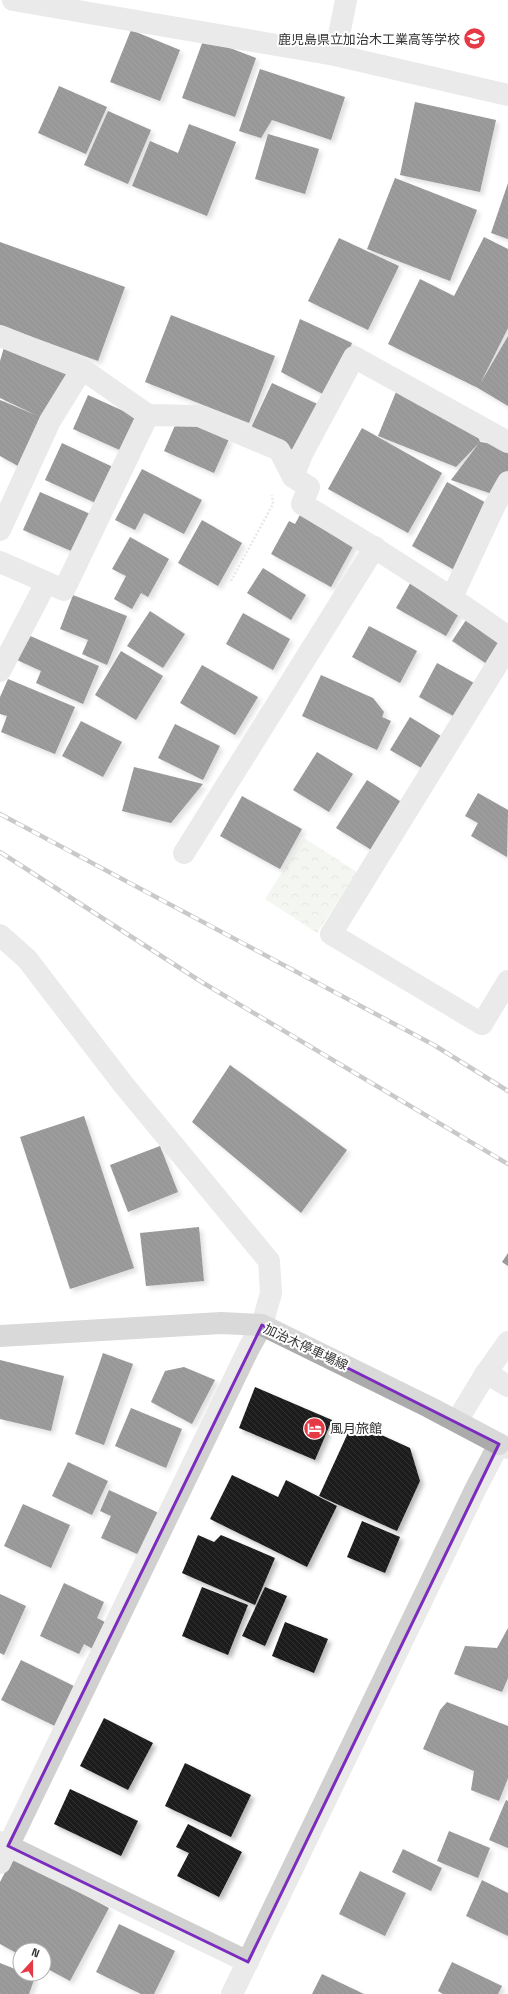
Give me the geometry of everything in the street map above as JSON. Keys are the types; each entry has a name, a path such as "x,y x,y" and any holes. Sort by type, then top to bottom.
{"main road":[{"name":"加治木停車場線","path":"0,1336 221,1323 262,1325 457,1421 503,1446"}],"street":[{"path":"13,0 335,55 508,96"},
{"path":"335,55 346,0"},
{"path":"0,336 82,369 148,414 198,416 279,450 293,477 309,487 302,504 375,547 452,597 508,636"},
{"path":"293,477 302,454 354,357 508,442"},
{"path":"0,530 50,421 82,369"},
{"path":"0,562 64,590 148,414"},
{"path":"452,597 494,507 508,482"},
{"path":"184,853 375,547"},
{"path":"0,671 46,583"},
{"path":"508,648 331,934 482,1024 508,981"},
{"path":"0,935 27,959 123,1084 269,1261 271,1294 262,1325 249,1348 3,1851 248,1962"},
{"path":"457,1421 486,1373 508,1342"},
{"path":"486,1373 508,1386"},
{"path":"232,1994 503,1446"}],"path":[{"path":"231,581 273,504 271,488 293,477"}],"highlighted area":[{"path":"262,1325 499,1444 248,1962 8,1846"}],"green space":[{"path":"304,838 357,872 317,933 265,899"}],"building":[{"path":"131,30 180,50 160,101 110,82"},
{"path":"204,38 256,58 235,117 182,98"},
{"path":"260,69 345,97 331,140 272,120 261,138 239,131"},
{"path":"59,86 107,107 86,154 38,133"},
{"path":"415,102 496,120 480,192 400,175"},
{"path":"108,111 151,130 128,184 84,165"},
{"path":"189,124 236,142 207,216 132,186 150,141 178,153"},
{"path":"268,134 319,149 305,194 255,179"},
{"path":"395,178 477,210 450,281 367,249"},
{"path":"508,183 508,239 491,233"},
{"path":"484,237 508,249 508,328 480,384 508,336 508,406 478,388 388,344 420,279 454,296"},
{"path":"339,238 399,266 368,330 308,301"},
{"path":"0,242 125,287 98,361 0,325"},
{"path":"171,315 275,356 249,423 145,382"},
{"path":"300,319 352,343 332,399 281,372"},
{"path":"5,344 72,373 27,471 0,456 0,400 38,416 0,398 0,361"},
{"path":"272,383 324,407 302,454 250,430"},
{"path":"396,392 473,423 480,442 508,446 508,477 501,497 451,480 479,443 456,467 378,436"},
{"path":"88,395 139,418 124,452 73,429"},
{"path":"187,420 229,439 214,473 164,451 176,423"},
{"path":"362,428 442,473 408,533 328,489"},
{"path":"62,443 117,469 100,505 45,480"},
{"path":"142,469 202,500 184,534 144,513 135,530 115,520"},
{"path":"447,482 494,507 458,572 412,546"},
{"path":"40,492 95,516 78,554 23,530"},
{"path":"301,513 355,543 331,587 271,554 289,521 295,524"},
{"path":"202,520 242,543 218,586 178,563"},
{"path":"130,537 169,559 148,597 141,593 132,609 114,599 126,576 112,569"},
{"path":"263,568 306,595 291,620 247,593"},
{"path":"412,580 462,608 446,636 396,608"},
{"path":"73,595 127,616 107,665 82,654 88,640 60,629"},
{"path":"150,611 185,634 163,668 127,646"},
{"path":"243,613 290,639 273,670 226,644"},
{"path":"468,617 503,640 487,664 452,641"},
{"path":"369,626 417,651 400,683 352,657"},
{"path":"28,635 99,666 83,704 36,683 41,671 17,660"},
{"path":"121,651 163,676 136,720 95,695"},
{"path":"437,663 476,684 457,718 419,697"},
{"path":"202,665 258,697 235,735 180,703"},
{"path":"321,675 373,698 384,712 382,717 391,721 377,750 302,716"},
{"path":"8,679 75,707 55,754 1,732 7,716 0,714 0,697"},
{"path":"410,717 444,738 425,770 390,750"},
{"path":"81,721 122,742 103,777 62,756"},
{"path":"175,724 220,746 203,780 158,758"},
{"path":"317,752 353,774 329,812 293,790"},
{"path":"134,767 203,784 171,823 122,811"},
{"path":"367,780 403,803 373,851 336,828"},
{"path":"478,793 508,810 507,857 471,836 478,823 465,816"},
{"path":"242,796 302,829 280,869 220,836"},
{"path":"230,1065 347,1150 301,1213 192,1122"},
{"path":"84,1116 134,1268 70,1289 20,1137"},
{"path":"160,1146 178,1192 128,1212 110,1165"},
{"path":"199,1227 204,1281 146,1286 140,1233"},
{"path":"508,1253 508,1266 502,1262"},
{"path":"103,1353 133,1364 104,1445 75,1434"},
{"path":"0,1360 64,1376 51,1431 0,1419"},
{"path":"184,1367 215,1380 192,1424 151,1402 165,1371"},
{"path":"255,1387 332,1420 315,1460 239,1428"},
{"path":"131,1408 182,1429 166,1468 115,1446"},
{"path":"353,1422 410,1448 420,1481 397,1531 319,1496"},
{"path":"68,1462 108,1481 92,1515 52,1496"},
{"path":"232,1475 278,1497 286,1480 337,1506 307,1567 210,1519"},
{"path":"109,1490 163,1515 144,1557 101,1538 111,1516 100,1511"},
{"path":"23,1504 70,1525 51,1568 4,1546"},
{"path":"362,1521 400,1537 385,1573 347,1557"},
{"path":"198,1535 214,1542 221,1535 275,1558 255,1605 182,1573"},
{"path":"64,1583 104,1602 97,1618 107,1623 95,1650 84,1644 79,1654 40,1636"},
{"path":"202,1587 248,1605 228,1655 182,1636"},
{"path":"265,1587 287,1596 265,1646 242,1636"},
{"path":"0,1594 26,1606 4,1655 0,1653"},
{"path":"285,1622 328,1639 314,1673 272,1656"},
{"path":"508,1628 508,1678 502,1692 454,1674 465,1646 497,1648"},
{"path":"21,1660 76,1687 57,1727 1,1700"},
{"path":"447,1702 508,1726 508,1778 499,1801 471,1790 474,1771 423,1749 440,1710"},
{"path":"104,1718 153,1743 128,1790 80,1766"},
{"path":"185,1763 251,1795 231,1837 165,1806"},
{"path":"70,1789 138,1821 121,1856 54,1824"},
{"path":"506,1800 508,1801 508,1848 489,1840"},
{"path":"188,1824 242,1852 219,1897 177,1876 189,1853 176,1847"},
{"path":"449,1831 490,1848 478,1878 437,1861"},
{"path":"403,1849 442,1868 431,1891 392,1872"},
{"path":"13,1857 109,1908 70,1981 52,1971 52,1942 12,1942 12,1951 0,1944 0,1882"},
{"path":"360,1871 406,1893 385,1936 339,1914"},
{"path":"482,1880 508,1893 508,1936 466,1916"},
{"path":"119,1924 175,1951 154,1994 141,1994 96,1972"},
{"path":"452,1962 502,1986 498,1994 443,1994 438,1991"},
{"path":"0,1963 12,1968 12,1982 33,1982 29,1994 0,1994"},
{"path":"322,1974 364,1994 312,1994"}],"railway":[{"path":"0,814 434,1045 508,1091"},
{"path":"0,852 200,981 508,1164"}],"place":[{"name":"鹿児島県立加治木工業高等学校","path":"475,39"},
{"name":"風月旅館","path":"314,1428"}]}
